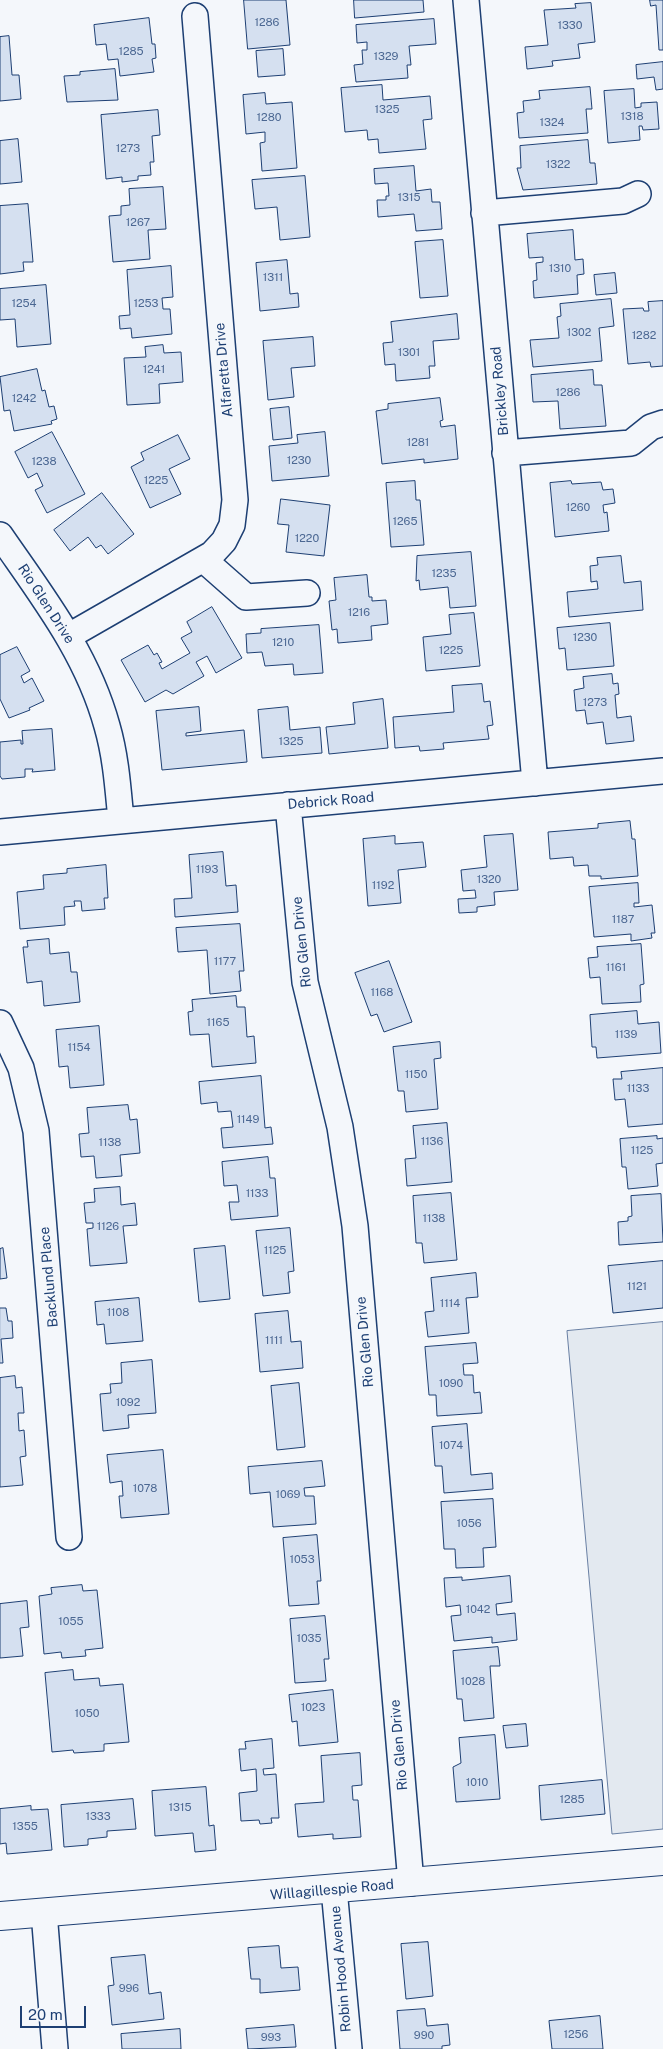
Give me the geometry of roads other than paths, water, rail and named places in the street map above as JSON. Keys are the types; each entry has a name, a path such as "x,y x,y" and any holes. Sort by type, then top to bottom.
{"main road":[{"name":"Willagillespie Road","path":"0,1916 663,1861"}],"street":[{"name":"Brickley Road","path":"466,0 535,783"},
{"name":"Alfaretta Drive","path":"69,636 204,560 218,548 228,534 234,518 236,500 194,16"},
{"path":"484,213 623,201 638,194"},
{"path":"505,453 632,443 651,427 663,423"},
{"name":"Rio Glen Drive","path":"0,535 52,606 69,636 98,699 108,728 121,820"},
{"path":"204,560 246,597 307,593"},
{"name":"Debrick Road","path":"0,832 663,771"},
{"name":"Rio Glen Drive","path":"288,805 305,982 340,1127 355,1226 411,1883"},
{"name":"Backlund Place","path":"0,1023 21,1068 36,1131 69,1537"},
{"name":"Robin Hood Avenue","path":"334,1889 349,2049"},
{"path":"44,1912 55,2049"}]}
